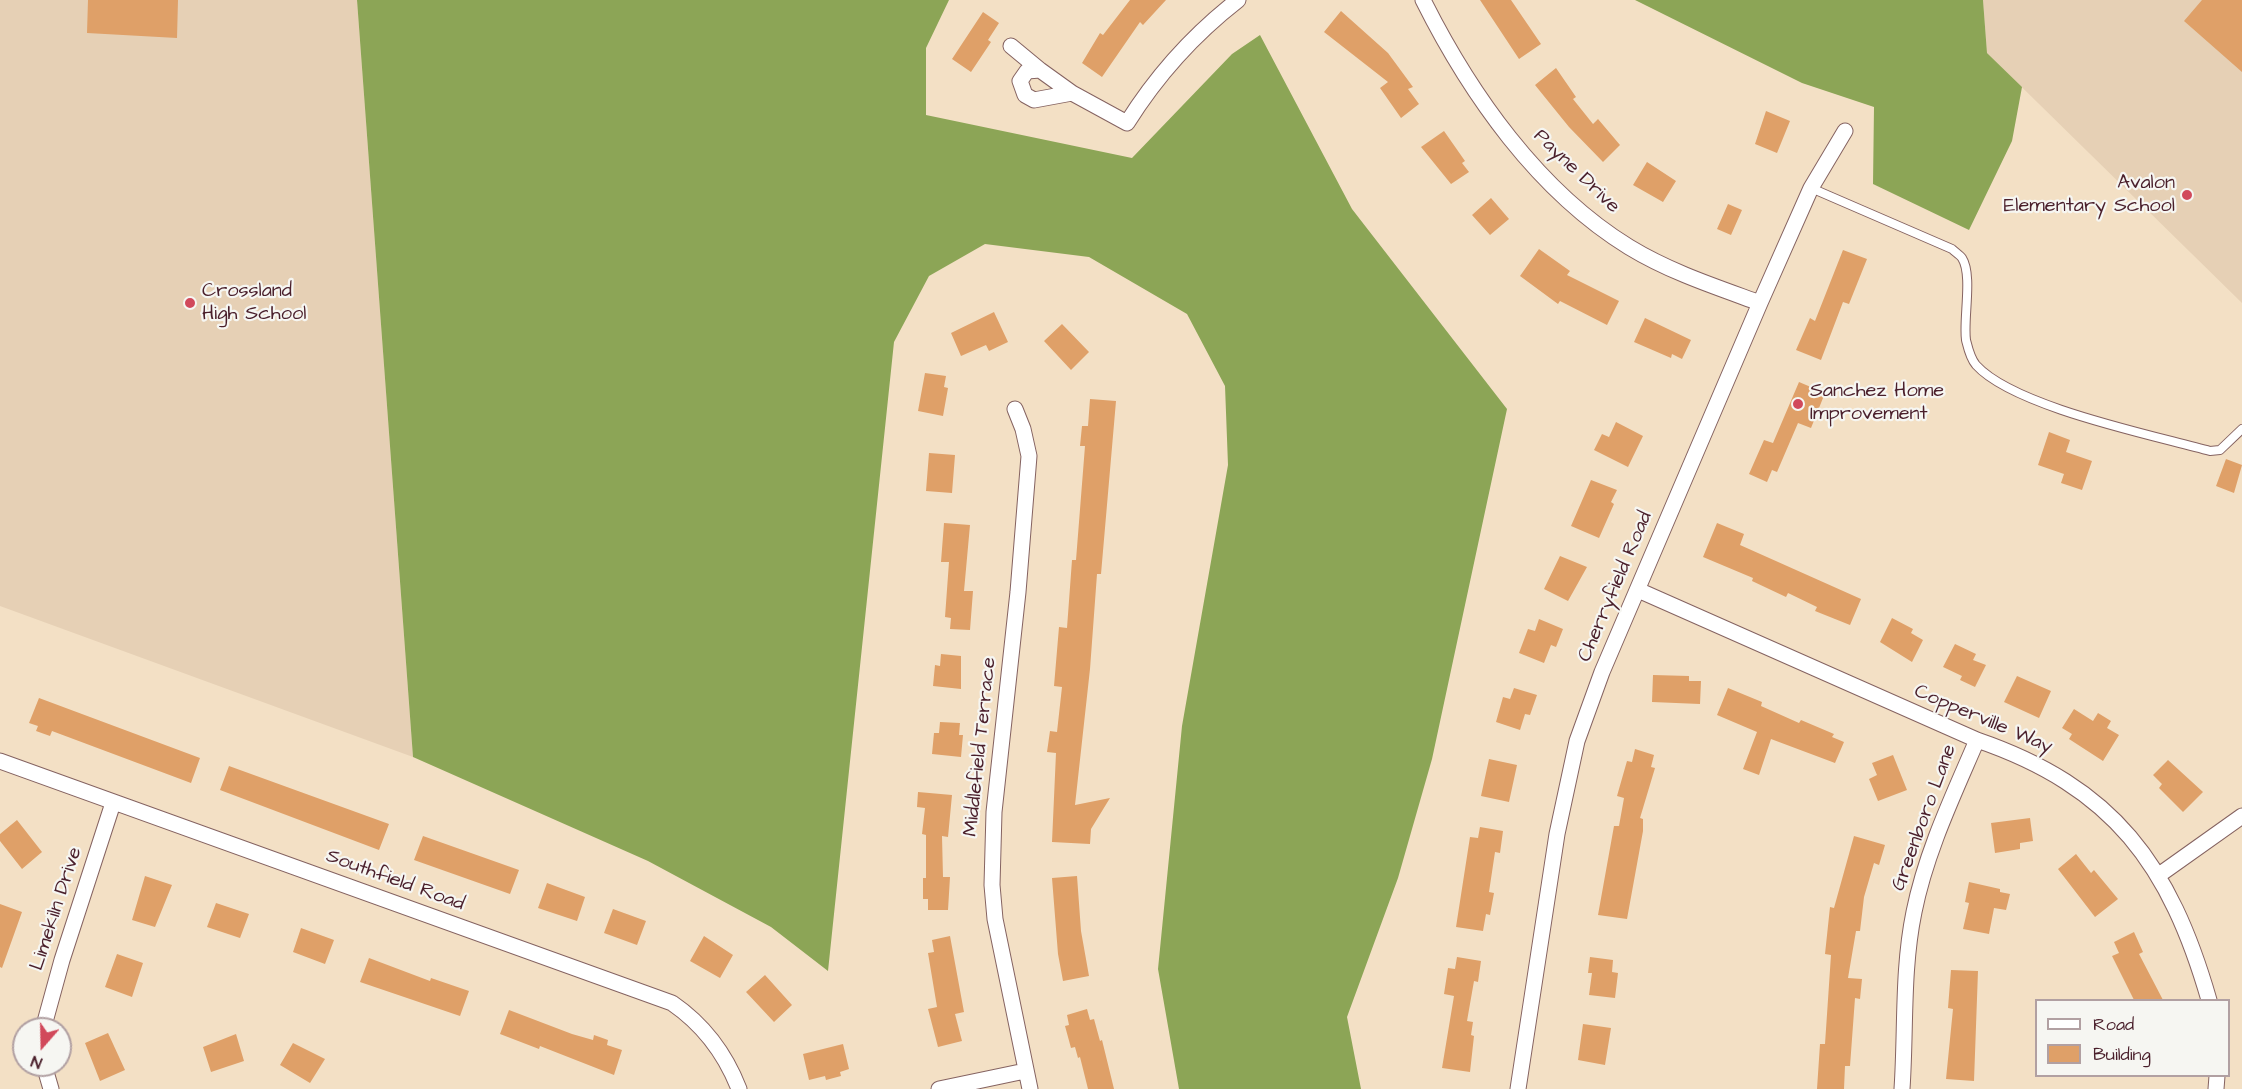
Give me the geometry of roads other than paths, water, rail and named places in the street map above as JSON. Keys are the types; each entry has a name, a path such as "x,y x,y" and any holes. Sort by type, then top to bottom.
{"street":[{"path":"1011,46 1072,93 1127,123 1164,70 1184,48 1238,0"},
{"name":"Payne Drive","path":"1424,0 1455,56 1507,134 1565,197 1632,249 1692,278 1760,303"},
{"path":"1040,70 1027,71 1020,81 1024,95 1034,100 1072,93"},
{"name":"Cherryfield Road","path":"1518,1089 1557,834 1574,752 1602,672 1760,303 1811,188 1845,131"},
{"name":"Middlefield Terrace","path":"1015,409 1023,429 1029,456 1009,681 994,812 992,885 996,919 1030,1089"},
{"name":"Copperville Way","path":"1638,590 1977,740 2014,753 2067,780 2129,836 2159,875 2190,942 2209,999"},
{"name":"Greenboro Lane","path":"1902,1089 1907,962 1914,912 1933,848 1977,740"},
{"name":"Southfield Road","path":"0,761 672,1003 691,1016 715,1042 739,1089"},
{"name":"Limekiln Drive","path":"46,1017 62,960 113,803"},
{"path":"2159,875 2242,816"},
{"path":"939,1089 1025,1071"}],"lane":[{"path":"1811,188 1952,249 1962,258 1966,276 1965,316 1968,351 1975,364 2005,387 2109,424 2210,451 2220,450 2242,429"}],"place":[{"name":"Avalon Elementary School","path":"2187,195"},
{"name":"Crossland High School","path":"190,303"},
{"name":"Sanchez Home Improvement","path":"1798,404"}]}
